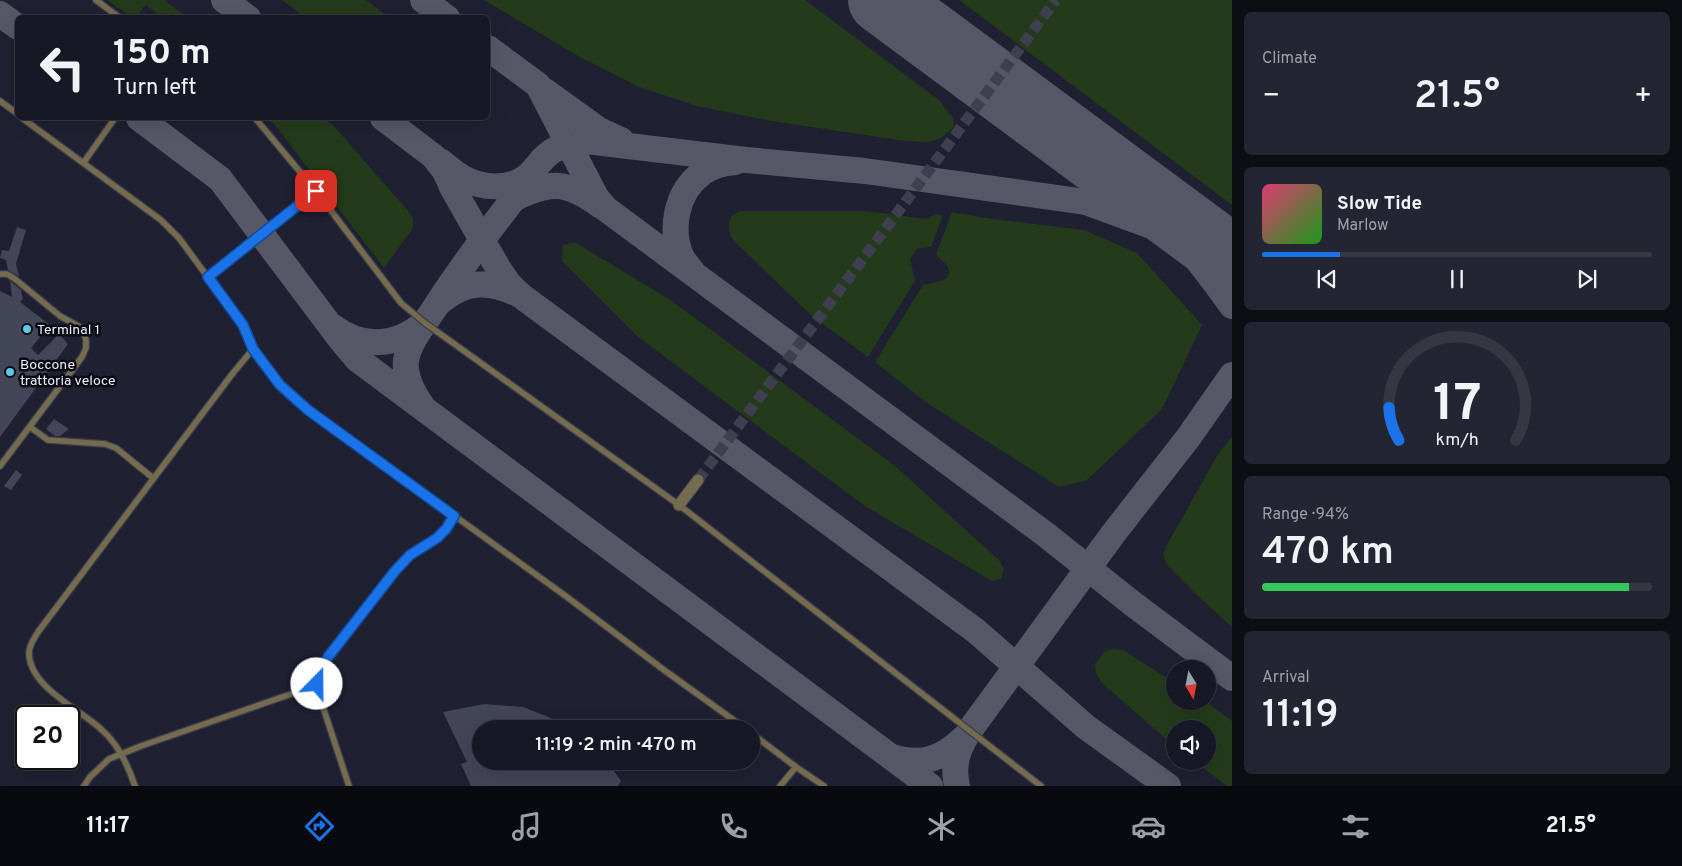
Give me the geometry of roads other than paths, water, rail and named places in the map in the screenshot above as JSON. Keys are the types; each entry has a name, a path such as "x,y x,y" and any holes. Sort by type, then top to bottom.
{"street":[{"path":"679,504 698,480"}],"lane":[{"path":"96,0 116,15"},
{"path":"0,102 15,112"},
{"path":"25,120 161,220 179,238 243,325 253,349 280,385 308,410 733,720"},
{"path":"84,162 114,120"},
{"path":"257,120 316,191 401,303 425,323 679,504 1041,786"},
{"path":"208,277 316,191"},
{"path":"0,274 7,274 15,279 60,316 80,327 86,340 86,348 82,357 0,466"},
{"path":"136,786 123,753 103,730 41,682 33,668 29,654 31,643 232,373 253,349"},
{"path":"30,427 48,440 105,444 116,448 154,478"},
{"path":"349,786 322,704 317,684 320,672 328,657 395,571 410,555 437,538 446,529 454,516"},
{"path":"84,786 90,777 109,759 317,684"},
{"path":"760,740 824,786"},
{"path":"780,786 796,767"}],"tunnel":[{"path":"698,480 1056,0"}],"place":[{"name":"Terminal 1","path":"27,329"},
{"name":"Boccone trattoria veloce","path":"10,372"}]}
